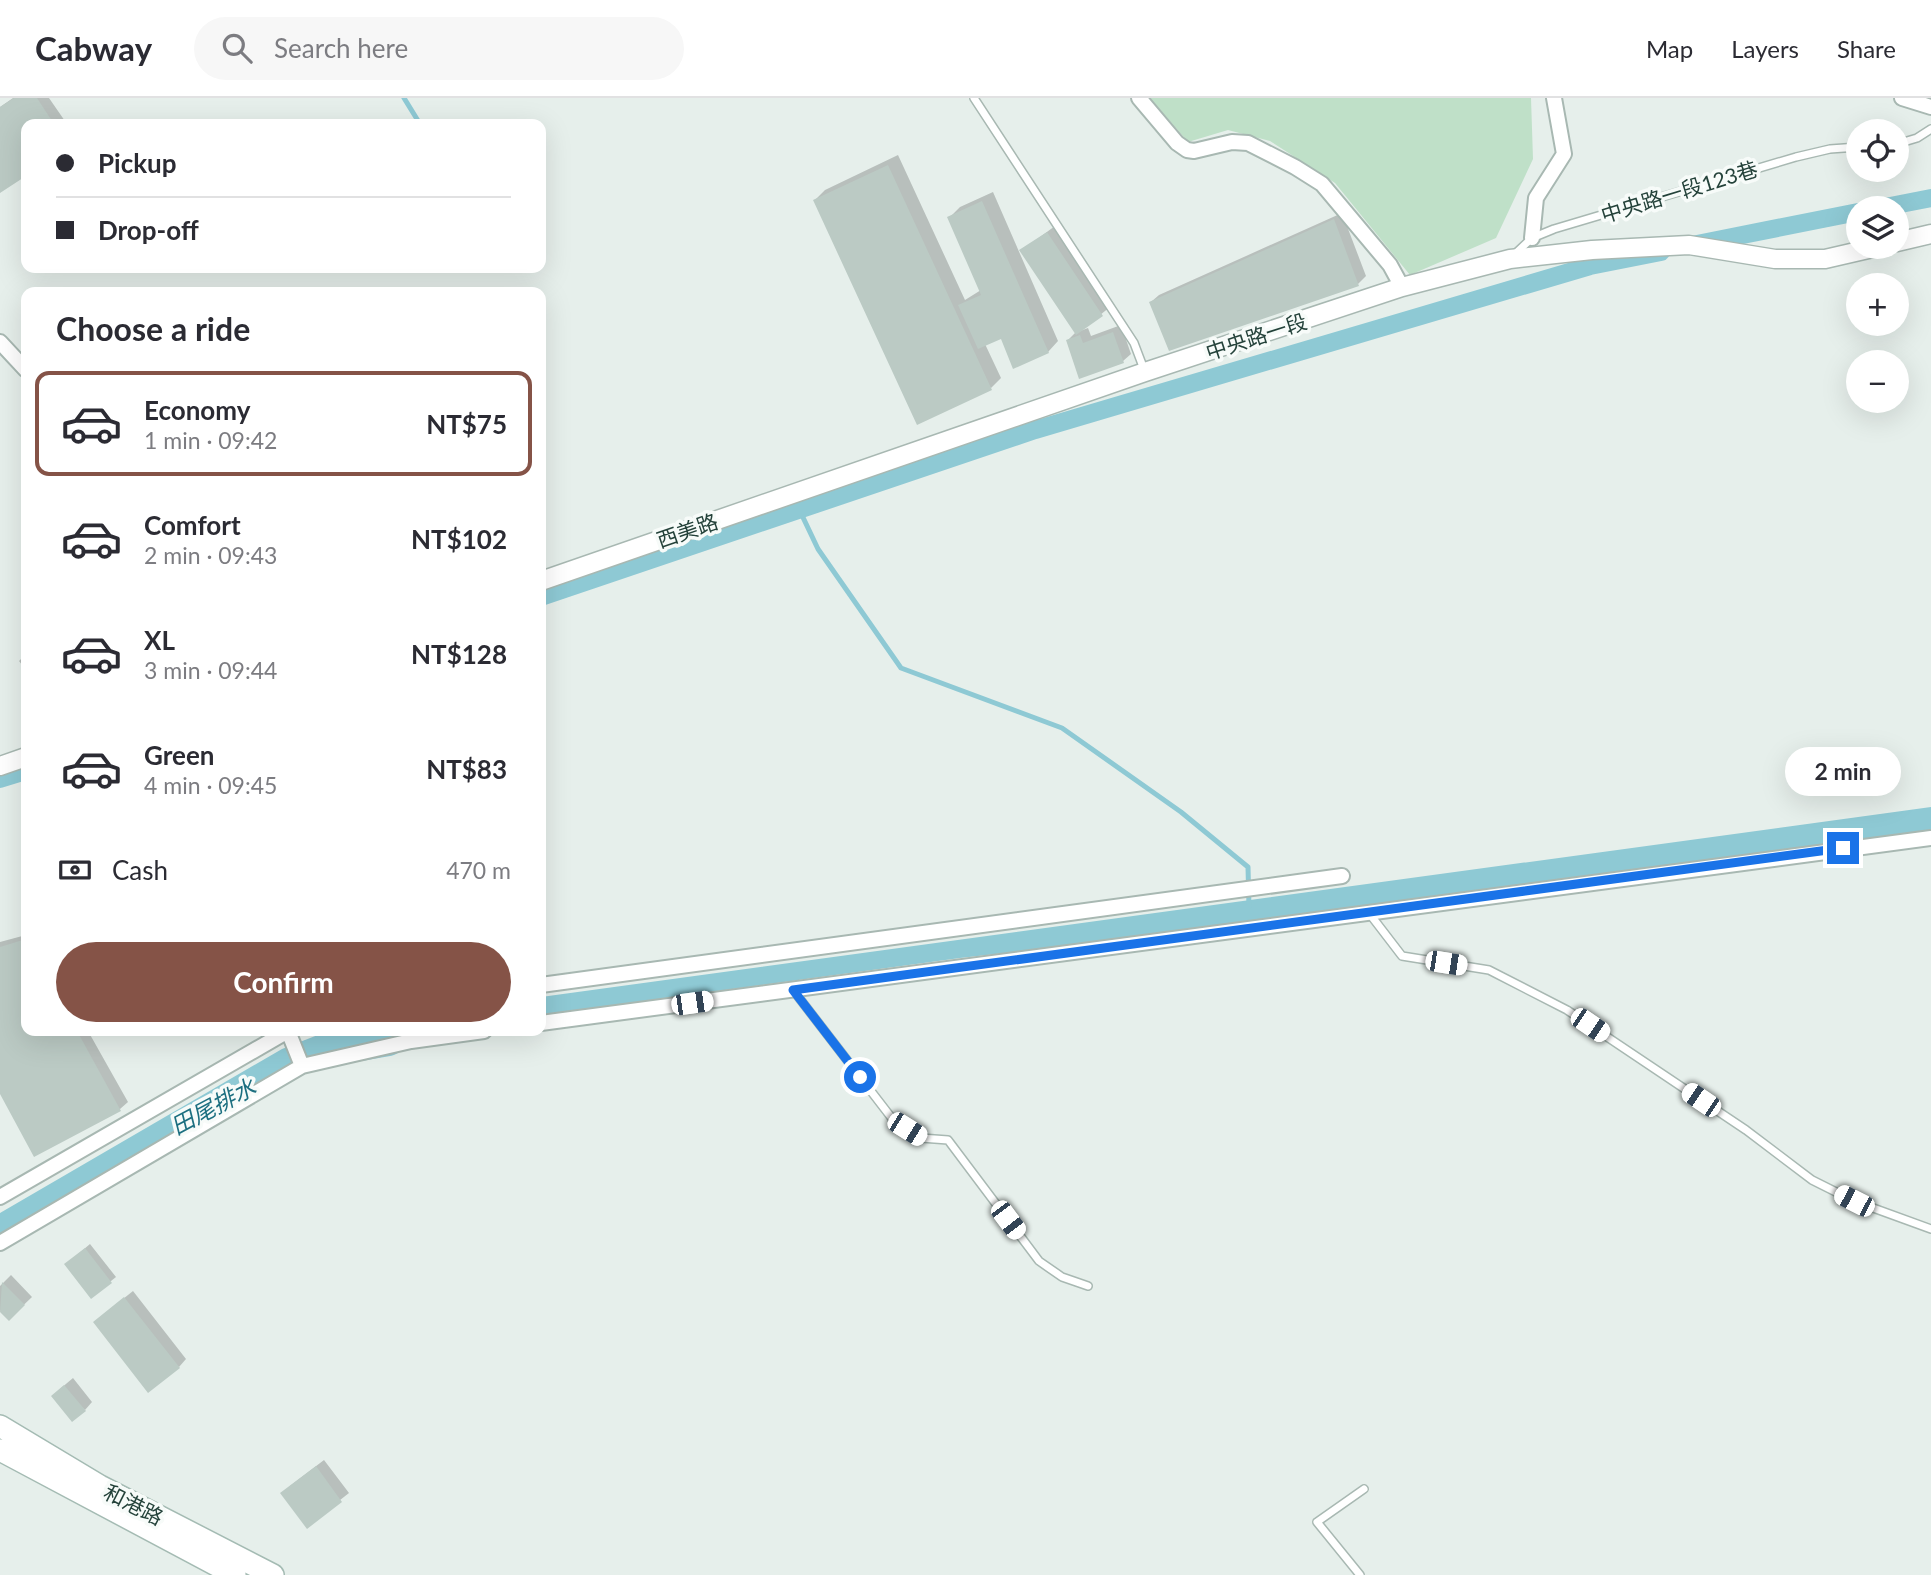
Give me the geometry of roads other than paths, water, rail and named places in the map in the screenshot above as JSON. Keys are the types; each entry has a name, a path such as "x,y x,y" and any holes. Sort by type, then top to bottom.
{"main road":[{"name":"和港路","path":"0,1426 100,1486 224,1567"},
{"name":"和港路","path":"0,1450 224,1567 273,1575"}],"street":[{"path":"1139,98 1177,143 1187,150 1194,151 1232,142 1248,144 1296,167 1322,184 1390,265 1402,287"},
{"path":"1532,239 1536,198 1564,155 1554,98"},
{"path":"1902,98 1931,107"},
{"path":"1909,239 1931,234"},
{"name":"中央路一段","path":"834,479 1402,287 1510,259 1592,250 1689,245 1776,259 1825,259 1846,254"},
{"path":"0,342 21,365"},
{"name":"西美路","path":"546,579 834,479"},
{"path":"0,766 21,759"},
{"path":"546,1022 1931,838"},
{"path":"546,984 1342,876"},
{"path":"0,1197 279,1036"},
{"path":"290,1036 302,1066"},
{"path":"0,1243 302,1066 411,1041 448,1036"}],"lane":[{"path":"974,98 1133,343 1145,372"},
{"path":"1909,140 1931,129"},
{"name":"中央路一段123巷","path":"1510,259 1532,239 1554,229 1796,157 1846,148"},
{"path":"1368,913 1402,956 1489,970 1567,1010 1746,1130 1812,1180 1854,1201 1931,1229"},
{"path":"793,990 894,1121 921,1138 948,1140 1039,1261 1062,1276 1088,1286"},
{"path":"1360,1575 1317,1522 1364,1489"}],"water":[{"path":"1931,807 1931,832 1243,926 960,958 546,1014 546,996"},
{"path":"315,1036 392,1036 314,1054 0,1235 0,1213 282,1049"}],"waterway":[{"path":"404,98 417,119"},
{"path":"1909,202 1931,198"},
{"path":"1692,245 1846,214"},
{"path":"546,595 1035,430 1590,266 1661,252"},
{"path":"799,509 818,549 901,668 1062,728 1181,812 1248,867 1249,907"},
{"path":"0,779 21,773"},
{"name":"田尾排水","path":"276,1072 309,1055 389,1041"}]}
